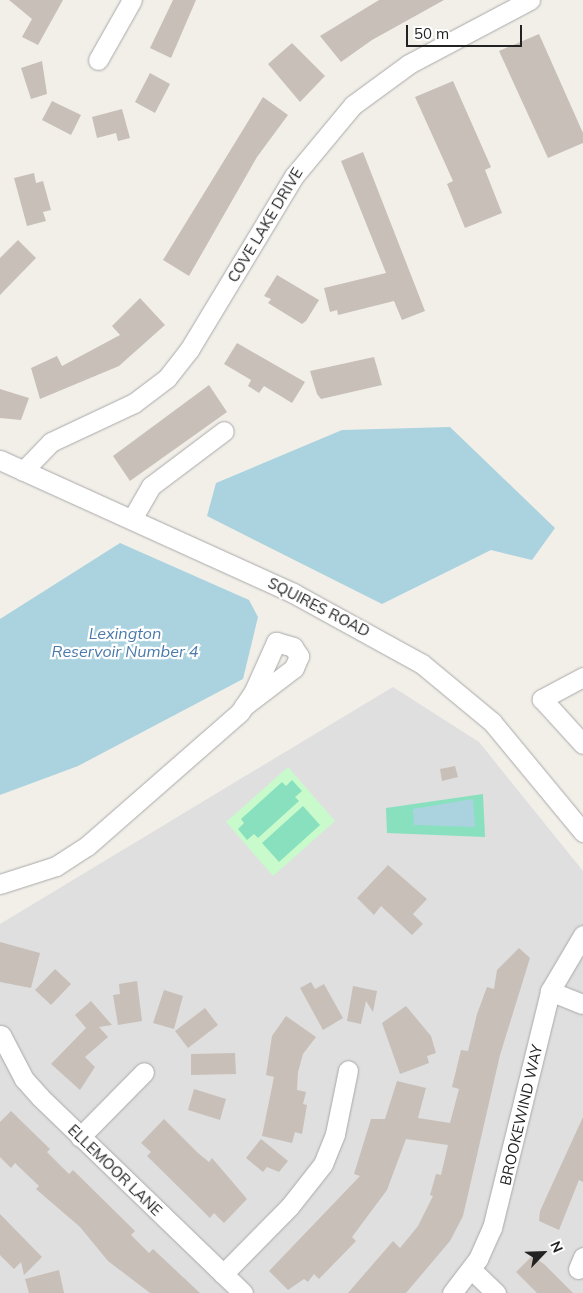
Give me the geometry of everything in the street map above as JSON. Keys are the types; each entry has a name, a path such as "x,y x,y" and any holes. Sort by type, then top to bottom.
{"street":[{"path":"98,60 132,0"},
{"name":"COVE LAKE DRIVE","path":"23,471 51,442 134,403 167,378 190,350 294,176 354,105 409,64 530,0"},
{"path":"132,519 151,486 224,430"},
{"name":"SQUIRES ROAD","path":"0,460 301,597 422,664 492,722 583,832"},
{"path":"583,677 542,700 583,744"},
{"path":"0,884 56,866 87,846 187,762 244,706"},
{"name":"BROOKEWIND WAY","path":"452,1293 471,1269 498,1212 550,991 583,935"},
{"path":"550,991 583,1004"},
{"name":"ELLEMOOR LANE","path":"1,1035 24,1078 80,1137 242,1293"},
{"path":"223,1274 290,1206 323,1164 335,1134 348,1070"},
{"path":"80,1137 144,1072"},
{"path":"471,1269 496,1293"}],"shaded area":[{"path":"393,687 479,742 583,871 583,1293 0,1293 0,924"}],"green space":[{"path":"288,767 335,821 273,876 226,822"},
{"path":"292,780 302,791 295,797 299,801 258,838 254,834 247,840 238,829 244,823 241,819 282,782 286,786"},
{"path":"483,794 485,837 387,833 386,808"},
{"path":"303,806 320,825 279,862 262,843"}],"water":[{"path":"450,427 555,528 532,560 491,550 382,604 207,516 216,483 342,430"},
{"name":"Lexington Reservoir Number 4","path":"120,543 249,600 258,617 243,679 78,766 0,795 0,619"},
{"path":"473,799 475,827 414,825 413,809"}],"building":[{"path":"9,0 63,0 38,45 22,37 32,19"},
{"path":"173,0 196,0 171,58 150,48"},
{"path":"379,0 444,0 372,40 341,62 320,36"},
{"path":"539,34 583,133 583,143 548,158 499,51"},
{"path":"292,43 325,76 300,102 268,64"},
{"path":"42,61 47,94 31,99 21,68"},
{"path":"150,73 170,84 155,113 135,102"},
{"path":"453,81 491,167 485,170 502,213 465,228 447,184 453,181 415,97"},
{"path":"263,97 288,115 257,157 189,276 163,260"},
{"path":"52,101 81,115 71,135 42,120"},
{"path":"122,109 130,138 118,141 116,133 97,138 92,117"},
{"path":"363,152 425,311 402,320 394,301 338,315 337,310 330,312 324,288 386,273 341,161"},
{"path":"34,173 36,183 43,181 51,210 43,212 46,221 27,226 14,178"},
{"path":"18,240 36,258 0,295 0,258"},
{"path":"277,275 319,300 306,321 302,324 268,303 271,299 264,296"},
{"path":"140,298 165,325 119,366 40,399 31,368 57,356 62,366 120,335 112,326"},
{"path":"237,343 305,382 292,403 264,386 259,393 248,386 251,380 224,364"},
{"path":"374,357 382,385 321,399 317,394 310,371"},
{"path":"209,385 227,412 130,481 113,456"},
{"path":"0,389 29,398 21,420 0,418"},
{"path":"455,766 458,777 442,781 440,769"},
{"path":"388,865 427,899 413,914 423,924 412,935 381,906 374,915 357,898"},
{"path":"0,942 40,953 31,988 0,982"},
{"path":"519,948 530,958 500,1055 463,1216 450,1241 406,1293 348,1293 393,1241 400,1248 418,1226 433,1196 430,1195 436,1174 441,1175 448,1145 406,1139 387,1190 352,1237 356,1241 319,1279 314,1274 308,1282 304,1279 288,1290 269,1271 360,1176 354,1174 371,1119 385,1119 397,1081 426,1088 418,1118 450,1123 459,1089 452,1087 461,1050 468,1051 477,1014 487,987 494,989 497,970"},
{"path":"55,969 71,984 51,1005 35,990"},
{"path":"137,981 142,1021 118,1025 113,995 120,994 119,984"},
{"path":"311,982 315,989 324,984 343,1018 323,1030 300,988"},
{"path":"353,986 377,991 373,1012 366,1001 361,1024 347,1021"},
{"path":"164,990 183,996 174,1029 153,1023"},
{"path":"91,1001 112,1025 99,1027 108,1037 85,1057 95,1067 80,1090 51,1064 86,1028 75,1015"},
{"path":"406,1006 431,1036 436,1053 427,1056 429,1063 400,1074 382,1023"},
{"path":"205,1008 218,1025 188,1048 175,1031"},
{"path":"286,1016 316,1037 303,1054 298,1072 297,1090 306,1092 303,1104 307,1105 302,1134 295,1132 292,1143 262,1136 274,1077 266,1075 272,1036"},
{"path":"235,1053 236,1074 191,1075 191,1054"},
{"path":"194,1089 226,1099 220,1120 188,1110"},
{"path":"11,1111 50,1149 47,1152 69,1174 73,1170 135,1231 131,1235 149,1253 153,1249 200,1293 150,1293 108,1261 80,1227 36,1189 39,1186 15,1163 11,1168 0,1157 0,1122"},
{"path":"583,1117 583,1182 579,1180 559,1230 539,1221 540,1211"},
{"path":"164,1119 209,1162 212,1158 247,1199 224,1223 214,1213 210,1218 147,1156 151,1152 141,1143"},
{"path":"261,1139 288,1161 279,1172 267,1167 263,1172 246,1158"},
{"path":"0,1214 42,1257 24,1275 21,1262 14,1269 0,1255"},
{"path":"532,1256 544,1264 573,1293 537,1293 516,1272"},
{"path":"59,1270 64,1293 29,1293 25,1279"}]}
